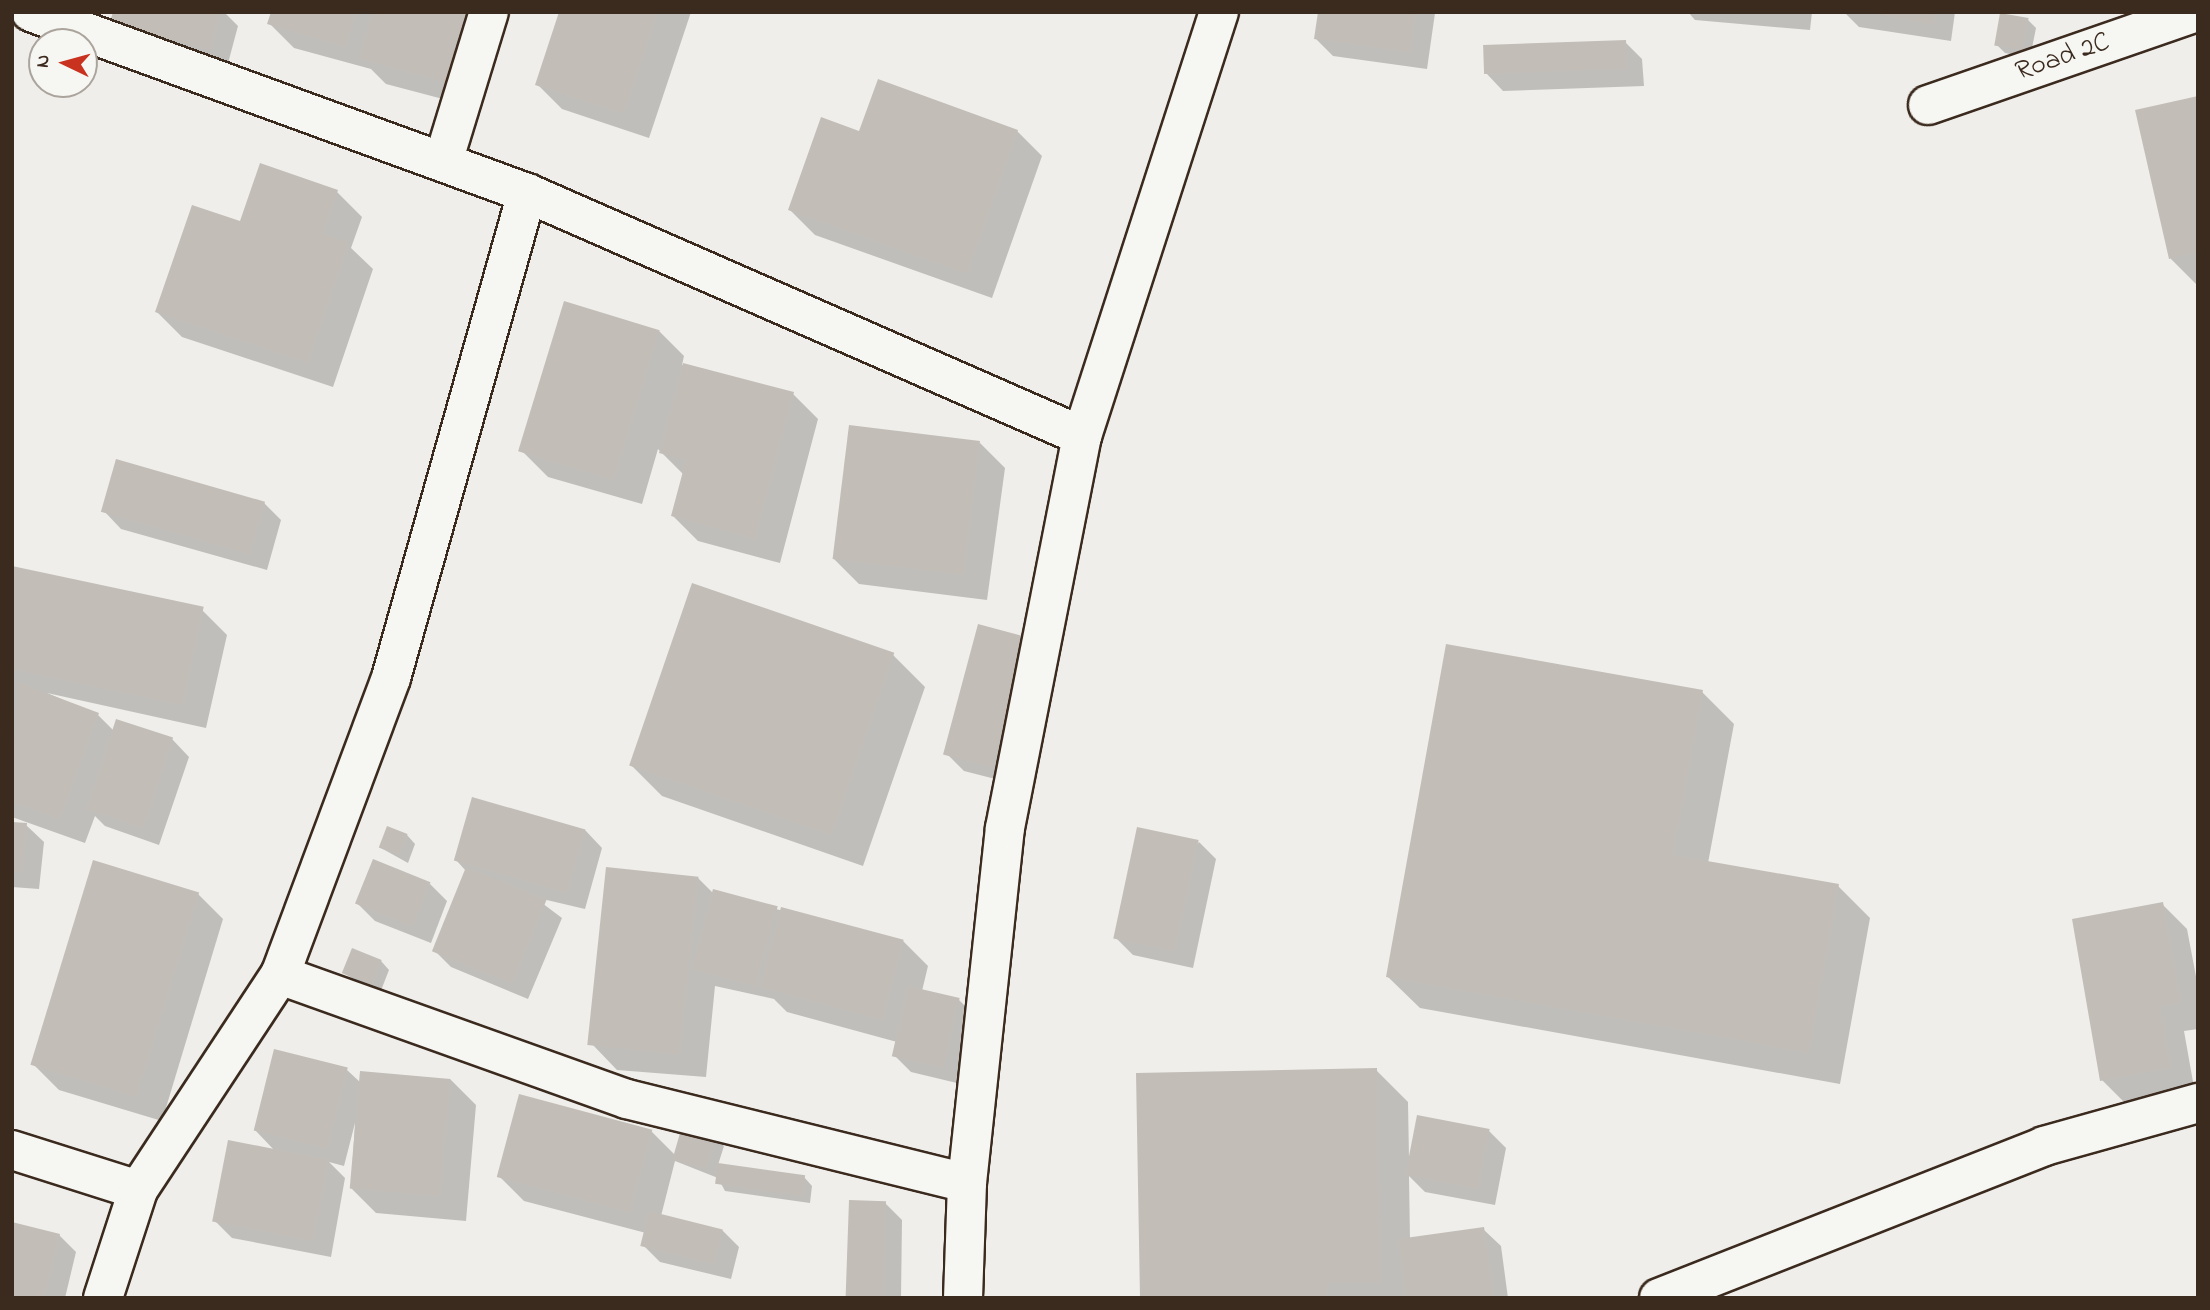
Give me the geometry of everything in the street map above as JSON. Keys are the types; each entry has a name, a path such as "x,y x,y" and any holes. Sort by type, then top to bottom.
{"street":[{"path":"31,12 527,193 1082,436"},
{"path":"443,162 489,12"},
{"path":"963,1298 967,1183 1005,828 1082,436 1219,12"},
{"name":"Road 2C","path":"1928,105 2197,12"},
{"path":"103,1298 138,1190 280,975 391,678 527,193"},
{"path":"280,975 627,1098 967,1183"},
{"path":"1659,1298 2044,1146 2198,1103"},
{"path":"12,1150 138,1190"}],"building":[{"path":"113,12 221,12 210,51 110,22"},
{"path":"271,12 356,12 346,47 267,24"},
{"path":"372,12 472,12 452,84 359,59"},
{"path":"559,12 658,12 624,114 535,85"},
{"path":"1318,12 1416,12 1410,52 1314,39"},
{"path":"1864,12 1936,12 1934,25"},
{"path":"2000,13 2029,18 2023,51 1994,45"},
{"path":"1626,40 1627,69 1484,74 1483,45"},
{"path":"878,79 1018,130 967,274 788,210 821,117 859,131"},
{"path":"2198,96 2198,253 2169,259 2135,110"},
{"path":"260,163 338,190 323,234 349,242 308,363 155,312 192,205 240,221"},
{"path":"564,301 660,330 614,480 518,451"},
{"path":"683,363 794,392 755,539 671,516 686,460 659,453"},
{"path":"849,425 980,441 964,575 833,559"},
{"path":"116,459 265,502 250,555 101,512"},
{"path":"12,566 204,607 183,706 12,669"},
{"path":"692,583 894,653 832,835 629,765"},
{"path":"978,624 1027,637 992,768 943,754"},
{"path":"1446,644 1703,690 1673,855 1839,884 1809,1053 1386,977"},
{"path":"17,682 99,713 60,819 12,802"},
{"path":"116,719 173,738 144,828 87,809"},
{"path":"472,797 585,830 567,893 454,860"},
{"path":"12,822 27,823 22,873 12,872"},
{"path":"387,826 408,834 399,855 379,847"},
{"path":"1137,827 1199,840 1175,952 1113,939"},
{"path":"373,859 430,882 413,927 355,904"},
{"path":"93,860 199,892 137,1097 30,1065"},
{"path":"466,867 547,900 513,984 432,951"},
{"path":"606,867 698,877 680,1055 587,1045"},
{"path":"713,889 778,906 756,987 692,969"},
{"path":"2163,902 2181,1003 2160,1006 2171,1068 2100,1081 2072,919"},
{"path":"781,907 904,940 882,1020 760,987"},
{"path":"352,948 382,960 372,985 342,973"},
{"path":"908,986 960,998 943,1068 892,1056"},
{"path":"274,1049 348,1067 327,1149 254,1131"},
{"path":"1377,1068 1380,1282 1327,1283 1327,1298 1140,1298 1136,1073"},
{"path":"360,1071 451,1079 440,1196 350,1189"},
{"path":"519,1094 652,1130 630,1213 497,1177"},
{"path":"1417,1115 1490,1129 1478,1189 1405,1175"},
{"path":"682,1126 716,1136 706,1169 672,1160"},
{"path":"228,1140 329,1160 313,1241 212,1221"},
{"path":"718,1163 805,1175 802,1196 715,1184"},
{"path":"849,1200 886,1201 883,1298 846,1298"},
{"path":"649,1211 723,1229 714,1264 640,1246"},
{"path":"12,1222 60,1234 44,1298 12,1298"},
{"path":"1484,1227 1494,1298 1406,1298 1398,1239"}]}
